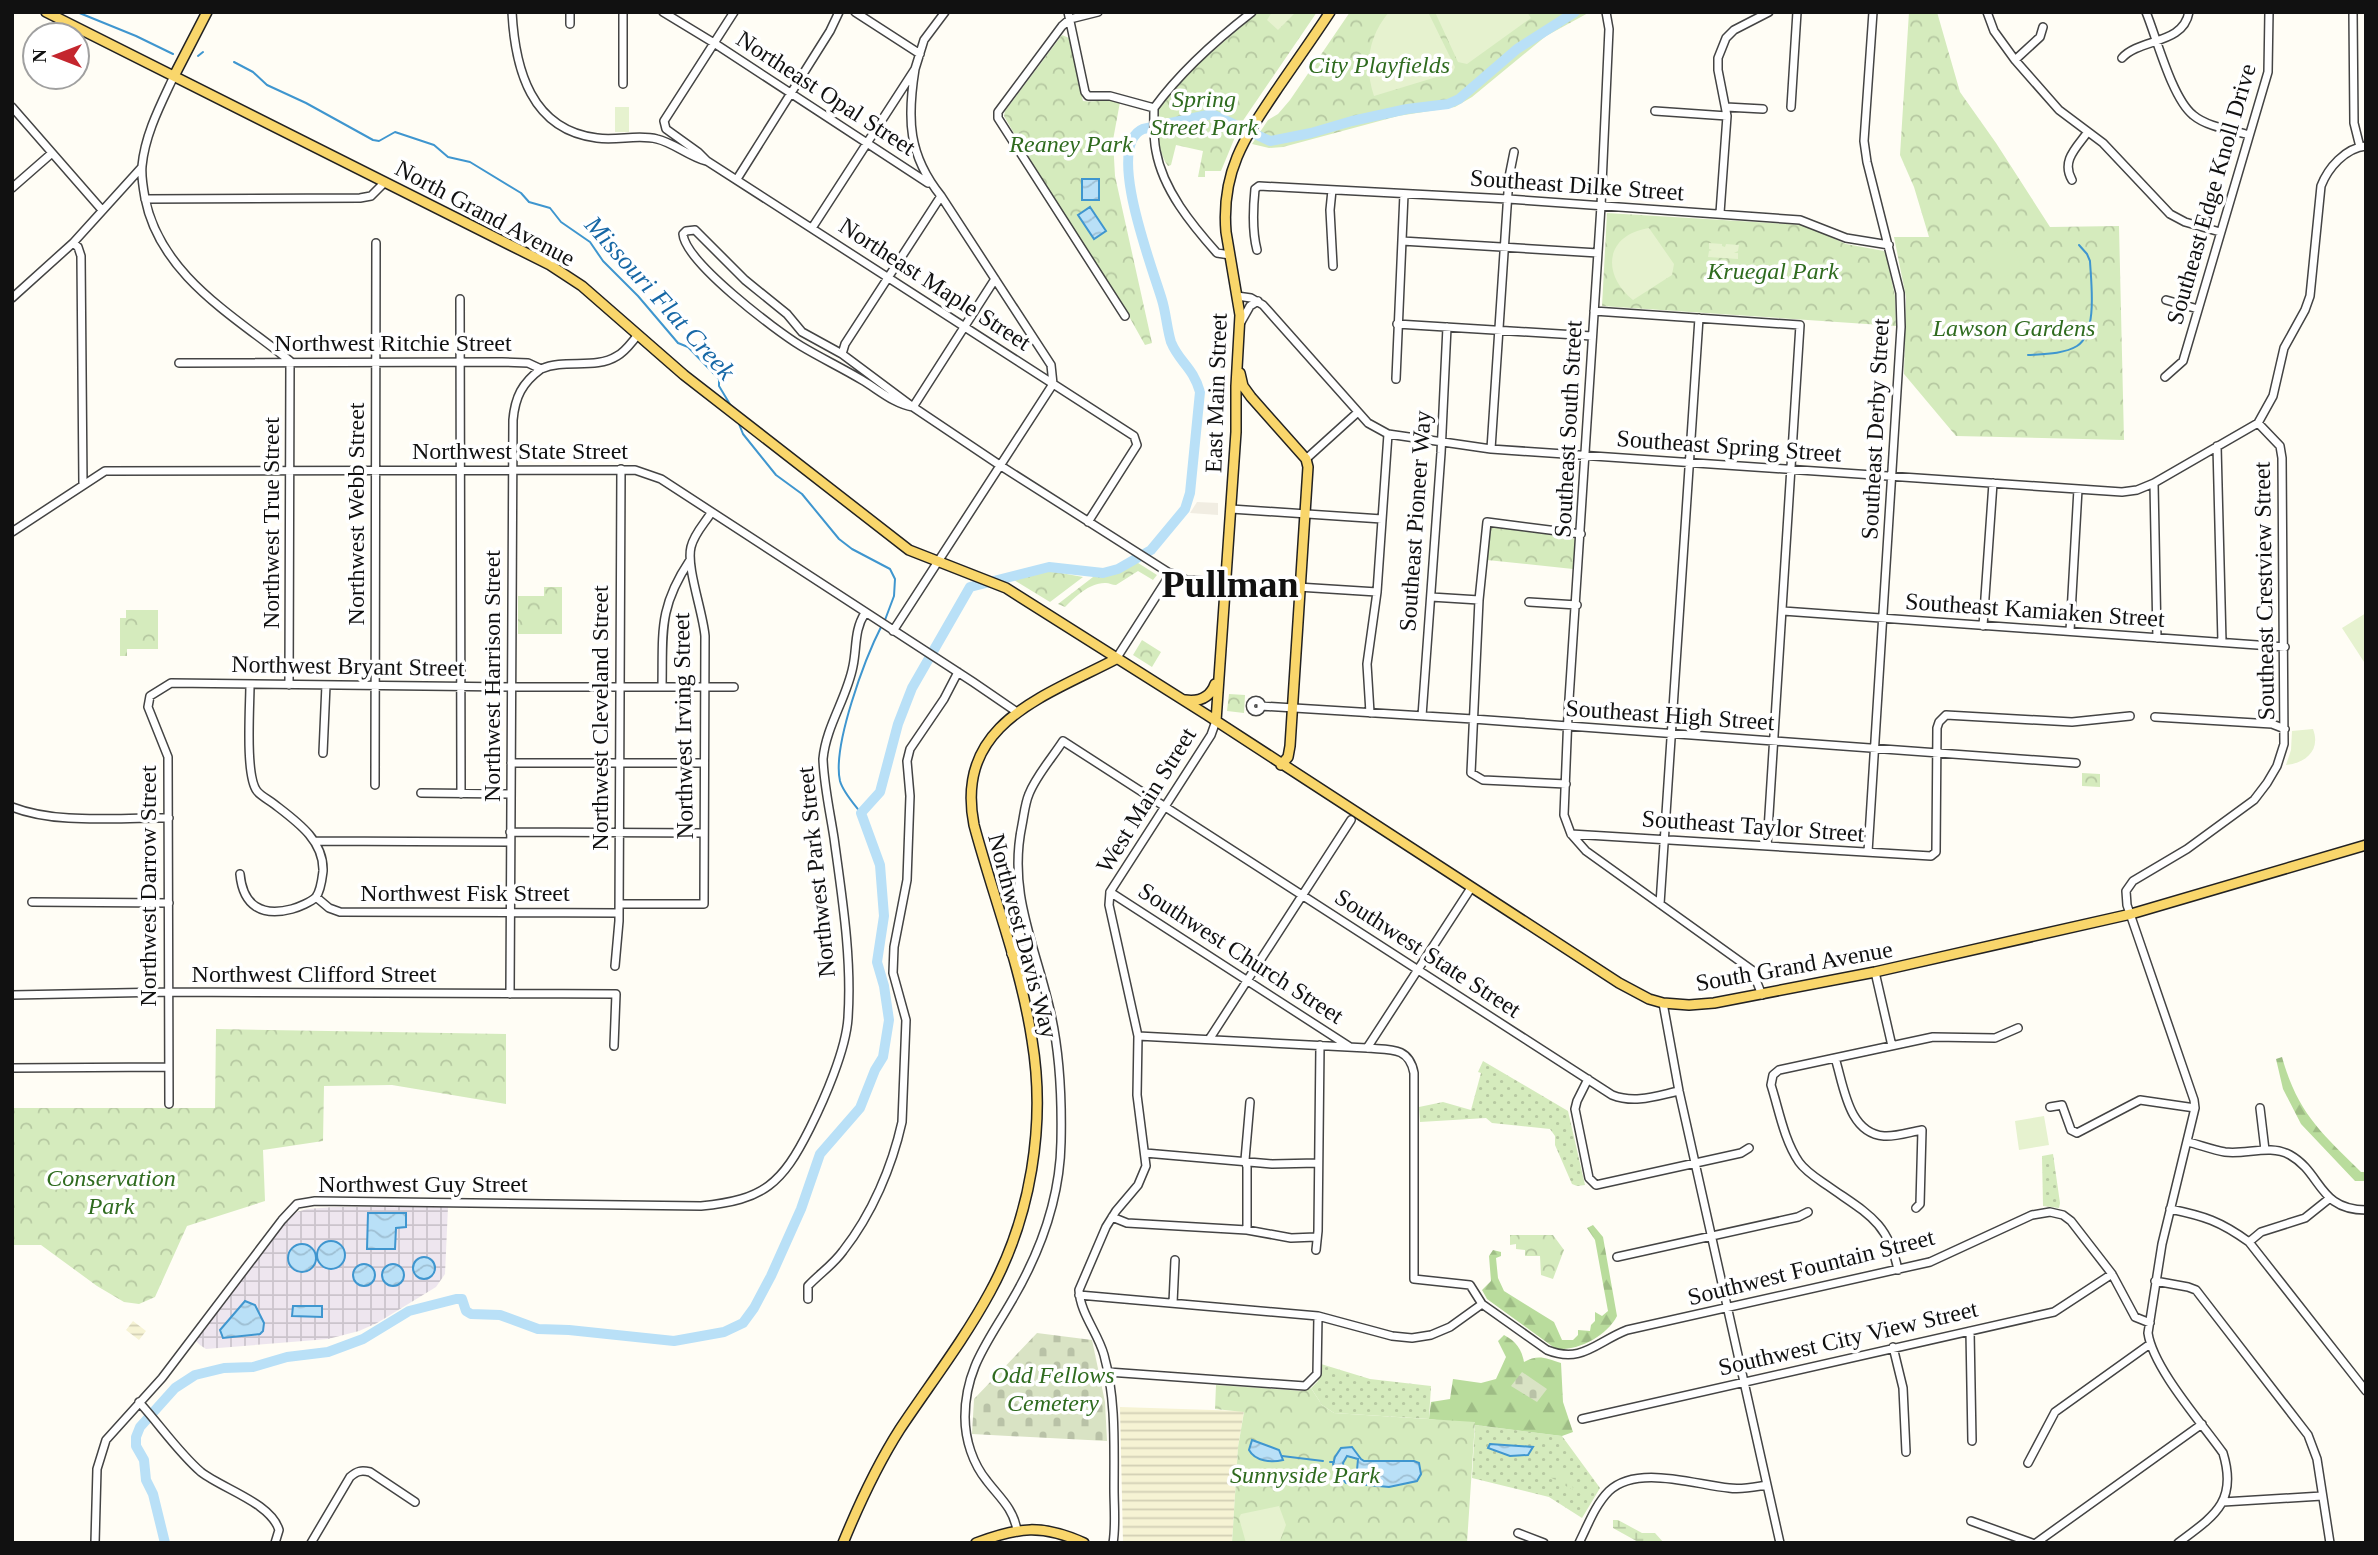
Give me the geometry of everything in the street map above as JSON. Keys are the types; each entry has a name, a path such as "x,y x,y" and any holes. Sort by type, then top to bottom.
{"main road":[{"name":"North Grand Avenue","path":"46,12 550,265 582,286 637,336 909,550 1006,588 1173,695"},
{"path":"174,76 207,12"},
{"name":"East Main Street","path":"1216,721 1231,509 1240,323 1225,200 1240,147 1330,12"},
{"path":"1238,364 1243,386 1306,459 1309,472 1290,746 1288,757 1281,765"},
{"path":"1236,416 1243,398 1251,397"},
{"name":"Northwest Davis Way","path":"843,1543 857,1508 898,1432 990,1292 1020,1220 1034,1155 1037,1095 1030,1024 974,825 971,789 975,767 982,749 998,728 1017,712 1116,659"},
{"path":"1173,695 1192,701 1208,696 1215,683 1219,661"},
{"path":"1173,695 1216,721"},
{"name":"South Grand Avenue","path":"1216,721 1619,983 1649,999 1663,1003 1714,1003 1875,972 2131,914 2366,845"},
{"path":"976,1543 1017,1530 1051,1531 1084,1543"}],"street":[{"name":"Northeast Maple Street","path":"512,12 519,68 529,91 543,111 555,122 572,133 593,138 657,139 707,161 1134,436 1137,445 1088,522"},
{"path":"570,12 570,24"},
{"path":"623,12 623,83"},
{"name":"Northeast Opal Street","path":"663,12 932,186"},
{"path":"714,43 734,12"},
{"path":"737,179 839,12"},
{"path":"855,12 920,54"},
{"path":"890,629 938,562 1053,384 1051,365 932,186 914,146 910,131 910,104 915,69 924,40 945,12"},
{"path":"1098,12 1069,16 998,112 1000,122 1125,316"},
{"path":"1230,255 1217,253 1180,204 1158,159 1154,108 1197,59 1252,12"},
{"name":"Southeast South Street","path":"1606,12 1609,29 1601,206 1564,815 1578,844 1660,904"},
{"path":"1720,213 1727,111 1718,71 1721,47 1734,30 1769,12"},
{"path":"1791,107 1797,12"},
{"name":"Southeast Derby Street","path":"1868,852 1901,327 1899,293 1864,141 1873,12"},
{"path":"1986,12 1994,30 2015,60 2047,98 2087,133 2103,143 2170,214 2185,222 2220,232"},
{"path":"2146,12 2176,91 2193,115 2203,121 2249,135"},
{"path":"2122,58 2128,52 2177,33 2183,27 2189,12"},
{"name":"Southeast Edge Knoll Drive","path":"2165,377 2183,361 2268,72 2269,12"},
{"path":"2258,422 2273,396 2284,348 2310,296 2321,186 2332,166 2363,147 2354,123 2353,12"},
{"path":"1069,16 1086,92 1094,97 1111,96 1154,108"},
{"path":"2015,60 2040,37 2043,27"},
{"name":"Northeast Maple Street","path":"707,161 666,129 664,121 714,43"},
{"path":"812,228 915,69"},
{"path":"174,76 150,131 142,168 145,198 159,240 181,271 290,361"},
{"path":"894,100 910,104"},
{"path":"12,107 102,211"},
{"path":"1655,111 1763,109"},
{"path":"2072,180 2067,169 2068,161 2087,133"},
{"path":"1491,449 1508,199 1514,152"},
{"path":"12,188 52,153"},
{"path":"12,298 73,243 142,168"},
{"path":"145,198 359,198 371,196 385,182"},
{"name":"Southeast Dilke Street","path":"1257,250 1254,201 1255,189 1259,186 1508,199 1800,220 1846,238 1889,245"},
{"path":"1332,190 1332,266"},
{"path":"1396,379 1404,194"},
{"path":"842,354 845,344 941,196"},
{"path":"913,407 902,405 800,345 719,283 687,248 684,234 686,230 695,230 745,280 787,314 802,332 842,354 913,407 1000,466 1171,573 1186,580 1377,592"},
{"path":"1402,241 1598,253"},
{"path":"73,243 78,247 80,256 83,485"},
{"name":"Northwest Webb Street","path":"375,785 376,243"},
{"path":"913,407 995,279"},
{"path":"1237,296 1258,301"},
{"path":"460,299 461,793"},
{"path":"2166,300 2198,309"},
{"path":"1240,323 1250,306 1258,301"},
{"name":"Southeast Spring Street","path":"1258,301 1368,422 1388,434 1440,443 1585,456 2122,492 2137,491 2154,483 2258,422"},
{"path":"1594,311 1800,325 1767,846"},
{"path":"1699,318 1660,904 1752,970 1762,995"},
{"path":"1397,324 1592,336"},
{"name":"Southeast Pioneer Way","path":"1422,716 1447,327"},
{"name":"Northwest Ritchie Street","path":"179,363 528,363 541,369 551,364 609,361 621,355 637,336"},
{"name":"Northwest True Street","path":"289,685 290,361"},
{"name":"Northwest Harrison Street","path":"510,994 515,401 523,386 541,369"},
{"path":"1306,459 1358,412"},
{"name":"Southeast Crestview Street","path":"2131,914 2126,891 2133,881 2187,849 2254,800 2277,766 2284,744 2282,458 2280,446 2258,422"},
{"path":"1370,713 1367,664 1377,592 1388,434"},
{"path":"2217,446 2222,642"},
{"name":"Northwest State Street","path":"12,532 105,471 621,469 648,473 1017,712"},
{"name":"Northwest Cleveland Street","path":"615,966 619,913 621,469"},
{"path":"1983,626 1993,483"},
{"path":"2154,483 2157,638"},
{"path":"2070,631 2078,489"},
{"path":"1231,509 1382,519"},
{"path":"662,687 663,622 667,601 690,560 695,536 711,513"},
{"path":"1566,784 1478,779 1471,773 1479,600 1487,522 1581,534"},
{"name":"Northwest Irving Street","path":"619,904 704,904 703,617 690,560"},
{"path":"1116,659 1171,573"},
{"path":"1431,597 1479,600"},
{"path":"1529,602 1577,605"},
{"name":"Southeast Kamiaken Street","path":"1783,611 2285,647"},
{"name":"Northwest Park Street","path":"718,1204 763,1190 786,1171 815,1118 844,1042 848,1018 846,926 823,759 826,743 853,668 858,624 865,613"},
{"path":"808,1298 808,1286 844,1251 864,1219 887,1171 899,1137 906,1020 893,973 894,947 907,880 910,796 907,761 910,749 944,699 958,672"},
{"name":"Northwest Bryant Street","path":"171,683 734,687"},
{"name":"Northwest Darrow Street","path":"169,1104 168,757 148,707 150,695 171,683"},
{"path":"240,874 242,888 251,903 265,912 282,912 299,907 316,897 323,868 315,841 290,817 256,791 251,773 250,685"},
{"path":"323,753 326,685"},
{"name":"Southeast High Street","path":"1261,706 2076,763"},
{"path":"1936,753 1937,728 1946,715 2072,722 2130,716"},
{"path":"2155,717 2272,724 2285,729"},
{"name":"West Main Street","path":"1079,1295 1080,1283 1112,1217 1138,1185 1146,1166 1137,1095 1138,1035 1110,905 1110,892 1211,735 1216,721"},
{"path":"1017,1530 1010,1508 984,1478 975,1462 967,1441 965,1421 966,1395 971,1371 1012,1300 1047,1228 1059,1172 1060,1098 1057,1050 1049,1005 1031,946 1019,893 1018,846 1028,794 1063,741 1165,807"},
{"name":"Southeast Taylor Street","path":"1572,834 1931,856 1936,852 1936,753"},
{"path":"511,763 704,762"},
{"path":"421,793 511,794"},
{"path":"12,807 27,813 55,817 169,818"},
{"name":"Southwest State Street","path":"1165,807 1612,1095 1625,1100 1637,1100 1679,1091"},
{"path":"1210,1038 1351,820"},
{"path":"510,832 704,833"},
{"path":"315,841 510,842"},
{"path":"1138,1035 1367,1048 1471,888"},
{"name":"Southwest Church Street","path":"1110,892 1351,1047"},
{"name":"Northwest Fisk Street","path":"316,897 329,908 340,912 619,913"},
{"path":"32,902 169,903"},
{"path":"2131,914 2195,1108 2155,1281 2150,1344 2160,1366 2223,1453 2228,1469 2228,1488 2213,1517 2178,1543"},
{"path":"1011,954 1031,946"},
{"path":"1875,972 1892,1046"},
{"name":"Northwest Clifford Street","path":"12,995 169,992 616,994 614,1046"},
{"path":"1663,1003 1679,1091 1780,1543"},
{"path":"1898,1270 1891,1242 1882,1228 1799,1162 1790,1146 1771,1085 1773,1076 1779,1070 1933,1037 1995,1038 2018,1028"},
{"path":"1316,1250 1320,1045"},
{"name":"Southwest Fountain Street","path":"1367,1048 1396,1051 1405,1054 1412,1062 1415,1279 1421,1282 1470,1285 1482,1304 1547,1350 1571,1356 1627,1330 1930,1262 2032,1215 2050,1212 2063,1215 2071,1221 2112,1274 2136,1317 2150,1323"},
{"path":"1835,1058 1855,1121 1864,1129 1886,1136 1922,1130 1920,1204 1916,1208"},
{"path":"12,1068 168,1067"},
{"path":"1588,1079 1575,1110 1589,1178 1596,1185 1741,1153 1749,1148"},
{"path":"2050,1107 2062,1105 2071,1130 2077,1133 2137,1101 2195,1108"},
{"path":"1247,1230 1245,1160 1250,1102"},
{"path":"2260,1108 2265,1150"},
{"path":"2188,1142 2225,1152 2265,1150 2290,1155 2330,1198 2345,1208 2366,1210"},
{"path":"1145,1153 1272,1164 1318,1163"},
{"path":"2249,1242 2261,1232 2305,1218 2330,1198"},
{"name":"Northwest Guy Street","path":"142,1405 282,1220 297,1205 315,1201 701,1206 718,1204"},
{"path":"2170,1209 2204,1216 2224,1224 2249,1242 2366,1391"},
{"path":"1617,1257 1798,1217 1808,1212"},
{"path":"1112,1217 1127,1223 1247,1230 1291,1238 1316,1237"},
{"path":"1173,1303 1175,1260"},
{"name":"Southwest City View Street","path":"1583,1419 1744,1380 2054,1312 2112,1274"},
{"path":"2155,1281 2196,1290 2308,1435 2314,1446 2330,1543"},
{"path":"1113,1543 1114,1434 1108,1372 1098,1334 1082,1307 1079,1295 1318,1316 1392,1336 1412,1338 1431,1335 1450,1327 1482,1304"},
{"path":"1108,1372 1305,1386 1317,1374 1318,1316"},
{"path":"1970,1331 1972,1441"},
{"path":"2028,1463 2055,1412 2150,1344"},
{"path":"1893,1347 1903,1388 1906,1452"},
{"path":"96,1543 94,1500 100,1459 106,1440 142,1405 182,1453 203,1473 271,1514 279,1530 275,1543"},
{"path":"1971,1521 2034,1543 2203,1424"},
{"path":"311,1543 350,1477 356,1472 370,1472 415,1502"},
{"path":"1579,1543 1602,1499 1621,1483 1654,1478 1702,1482 1731,1489 1767,1485"},
{"path":"2223,1502 2322,1496"},
{"path":"1518,1533 1544,1543"}],"shaded area":[{"path":"1197,502 1218,503 1218,515 1190,513"},
{"path":"448,1207 445,1274 436,1287 359,1331 328,1339 206,1349 200,1345 196,1341 287,1220 297,1212 307,1209"},
{"path":"133,1321 146,1331 139,1340 126,1330"},
{"path":"1120,1407 1244,1411 1238,1447 1232,1543 1123,1543"}],"green space":[{"name":"Spring Street Park","path":"1258,12 1317,12 1240,125 1221,171 1205,171 1205,177 1198,177 1203,151 1176,145 1171,165 1168,166 1158,138 1159,107 1197,65"},
{"path":"1272,12 1296,12 1278,30 1267,20"},
{"name":"City Playfields","path":"1350,12 1590,12 1546,36 1472,97 1455,107 1398,116 1283,147 1269,148 1252,144 1268,120 1278,114 1290,100"},
{"path":"1389,12 1428,12 1455,67 1453,72 1374,96 1369,74 1370,52 1376,31"},
{"path":"1435,12 1527,12 1531,18 1467,64 1458,62"},
{"name":"Lawson Gardens","path":"1909,12 1937,12 1960,92 2050,227 2119,226 2124,440 1956,436 1904,374 1906,297 1894,237 1929,237 1914,187 1900,155"},
{"name":"Reaney Park","path":"1062,35 1069,38 1083,101 1120,102 1113,140 1115,176 1152,343 1145,345 1044,185 1004,116"},
{"path":"615,107 629,107 629,132 615,132"},
{"name":"Kruegal Park","path":"1607,213 1804,225 1846,244 1884,251 1895,296 1896,326 1602,306"},
{"path":"1649,228 1674,264 1672,275 1633,300 1616,279 1612,257 1623,239 1634,232"},
{"path":"2010,241 2023,269 1996,280 1986,259 1981,255"},
{"path":"1709,243 1722,244 1725,247 1726,244 1739,245 1738,251 1734,253 1738,253 1738,259 1708,257 1709,251 1712,250 1709,249"},
{"path":"2036,312 2047,316 2051,327 2047,338 2036,342 2025,338 2021,327 2025,316"},
{"path":"1490,527 1572,537 1576,541 1573,569 1487,560"},
{"path":"1135,561 1157,575 1153,580 1138,571 1116,585 1100,583 1089,588 1065,607 1058,604 1093,577 1109,576"},
{"path":"1050,571 1083,577 1050,602 1014,580"},
{"path":"544,587 562,587 562,634 518,634 518,596 544,596"},
{"path":"126,610 158,610 158,649 127,649 127,656 120,656 120,618 126,618"},
{"path":"2366,613 2366,665 2342,628"},
{"path":"1142,640 1161,652 1152,667 1133,655"},
{"path":"1229,694 1245,695 1244,713 1227,711"},
{"path":"2313,729 2315,743 2310,754 2300,761 2286,765 2291,750 2292,731"},
{"path":"2082,773 2100,774 2100,787 2082,786"},
{"name":"Conservation Park","path":"216,1029 506,1034 506,1104 392,1085 324,1086 323,1141 263,1150 265,1201 187,1226 155,1297 139,1304 124,1302 97,1286 41,1245 12,1245 12,1108 215,1108"},
{"path":"2282,1057 2303,1108 2334,1145 2361,1172 2366,1172 2366,1181 2355,1181 2301,1124 2283,1089 2276,1059"},
{"path":"1483,1061 1568,1111 1585,1185 1572,1184 1550,1129 1492,1123 1486,1118 1420,1122 1419,1107 1443,1102 1471,1110 1481,1073 1478,1072"},
{"path":"2044,1116 2049,1145 2019,1150 2015,1121"},
{"path":"2053,1154 2059,1208 2043,1206 2042,1156"},
{"path":"1593,1225 1603,1237 1617,1316 1606,1330 1591,1341 1573,1348 1556,1349 1487,1299 1482,1290 1491,1281 1489,1256 1493,1250 1501,1252 1501,1256 1496,1258 1498,1278 1504,1291 1554,1322 1562,1340 1573,1340 1578,1335 1578,1330 1590,1331 1595,1321 1595,1312 1602,1316 1608,1311 1595,1240 1587,1228"},
{"path":"1510,1235 1553,1235 1564,1250 1553,1279 1541,1275 1540,1256 1525,1256 1525,1250 1516,1249 1516,1244 1510,1245"},
{"name":"Odd Fellows Cemetery","path":"1037,1333 1092,1340 1105,1402 1107,1441 972,1434 974,1399"},
{"path":"1504,1335 1518,1346 1524,1362 1538,1357 1561,1363 1563,1402 1573,1432 1562,1436 1429,1419 1431,1402 1450,1399 1453,1379 1481,1383 1496,1379 1506,1357 1498,1341"},
{"path":"1321,1364 1370,1379 1431,1386 1429,1419 1334,1413 1322,1405 1311,1388 1318,1381"},
{"path":"1522,1372 1547,1389 1537,1402 1511,1386"},
{"name":"Sunnyside Park","path":"1216,1385 1304,1391 1311,1388 1322,1405 1334,1413 1475,1422 1467,1543 1232,1543 1238,1447 1244,1412 1215,1409"},
{"path":"1475,1425 1562,1436 1600,1488 1582,1518 1549,1497 1472,1478"},
{"path":"1560,1469 1570,1478 1573,1490 1550,1477 1553,1470"},
{"path":"1279,1506 1286,1525 1279,1543 1246,1543 1239,1518 1241,1514"},
{"path":"1613,1520 1642,1533 1655,1533 1664,1543 1640,1543 1613,1528"}],"water":[{"path":"1082,179 1099,179 1099,200 1082,200"},
{"path":"1090,207 1106,231 1094,239 1078,215"},
{"path":"368,1213 406,1213 406,1227 396,1228 395,1249 367,1249"},
{"path":"331,1241 341,1245 345,1255 341,1265 331,1269 321,1265 317,1255 321,1245"},
{"path":"302,1244 312,1248 316,1258 312,1268 302,1272 292,1268 288,1258 292,1248"},
{"path":"424,1257 432,1260 435,1268 432,1276 424,1279 416,1276 413,1268 416,1260"},
{"path":"364,1264 372,1267 375,1275 372,1283 364,1286 356,1283 353,1275 356,1267"},
{"path":"393,1264 401,1267 404,1275 401,1283 393,1286 385,1283 382,1275 385,1267"},
{"path":"245,1301 255,1305 264,1323 263,1331 260,1334 223,1338 220,1330"},
{"path":"293,1306 322,1306 322,1317 292,1316"},
{"path":"1252,1440 1279,1450 1283,1460 1269,1461 1255,1457 1249,1450"},
{"path":"1490,1444 1533,1447 1528,1455 1510,1456 1488,1448"},
{"path":"1352,1447 1364,1461 1414,1461 1419,1463 1421,1474 1417,1481 1389,1487 1346,1483 1336,1473 1333,1464 1341,1448","holes":["1347,1456 1358,1459 1357,1470 1344,1470 1343,1463"]}],"waterway":[{"name":"Missouri Flat Creek","path":"77,12 173,54"},
{"path":"165,1543 153,1494 146,1480 144,1460 136,1446 136,1437 140,1427 175,1388 195,1375 328,1352 363,1339 409,1311 456,1299 462,1299 466,1311 471,1314 500,1315 538,1329 674,1341 724,1332 743,1323 771,1276 801,1209 820,1154 860,1108 883,1057 889,1020 877,962 884,916 880,865 861,813 880,792 898,724 912,688 970,587 1049,567 1103,573 1118,569 1151,550 1185,509 1190,493 1200,392 1194,376 1171,342 1162,300 1134,209 1128,158 1132,140 1143,129 1212,114 1270,141 1407,109 1448,104 1459,99 1517,49 1575,12"},
{"name":"Missouri Flat Creek","path":"198,56 203,52"},
{"name":"Missouri Flat Creek","path":"234,62 253,72 267,85 373,140 379,141 395,132 434,145 448,157 470,162 521,193 529,202 550,208 561,222 590,242 603,261 638,296 678,343 688,347 719,379 719,386 731,406"},
{"path":"2028,355 2066,351 2084,339 2091,319 2092,294 2090,261 2079,245"},
{"name":"Missouri Flat Creek","path":"739,424 743,434 776,475 802,494 839,539 890,569 895,579 894,596 885,620"},
{"name":"Missouri Flat Creek","path":"861,813 846,794 840,781 841,747 859,680 882,625"},
{"path":"1282,1456 1323,1461"}],"district":[{"name":"Pullman","path":"1230,584"}]}
